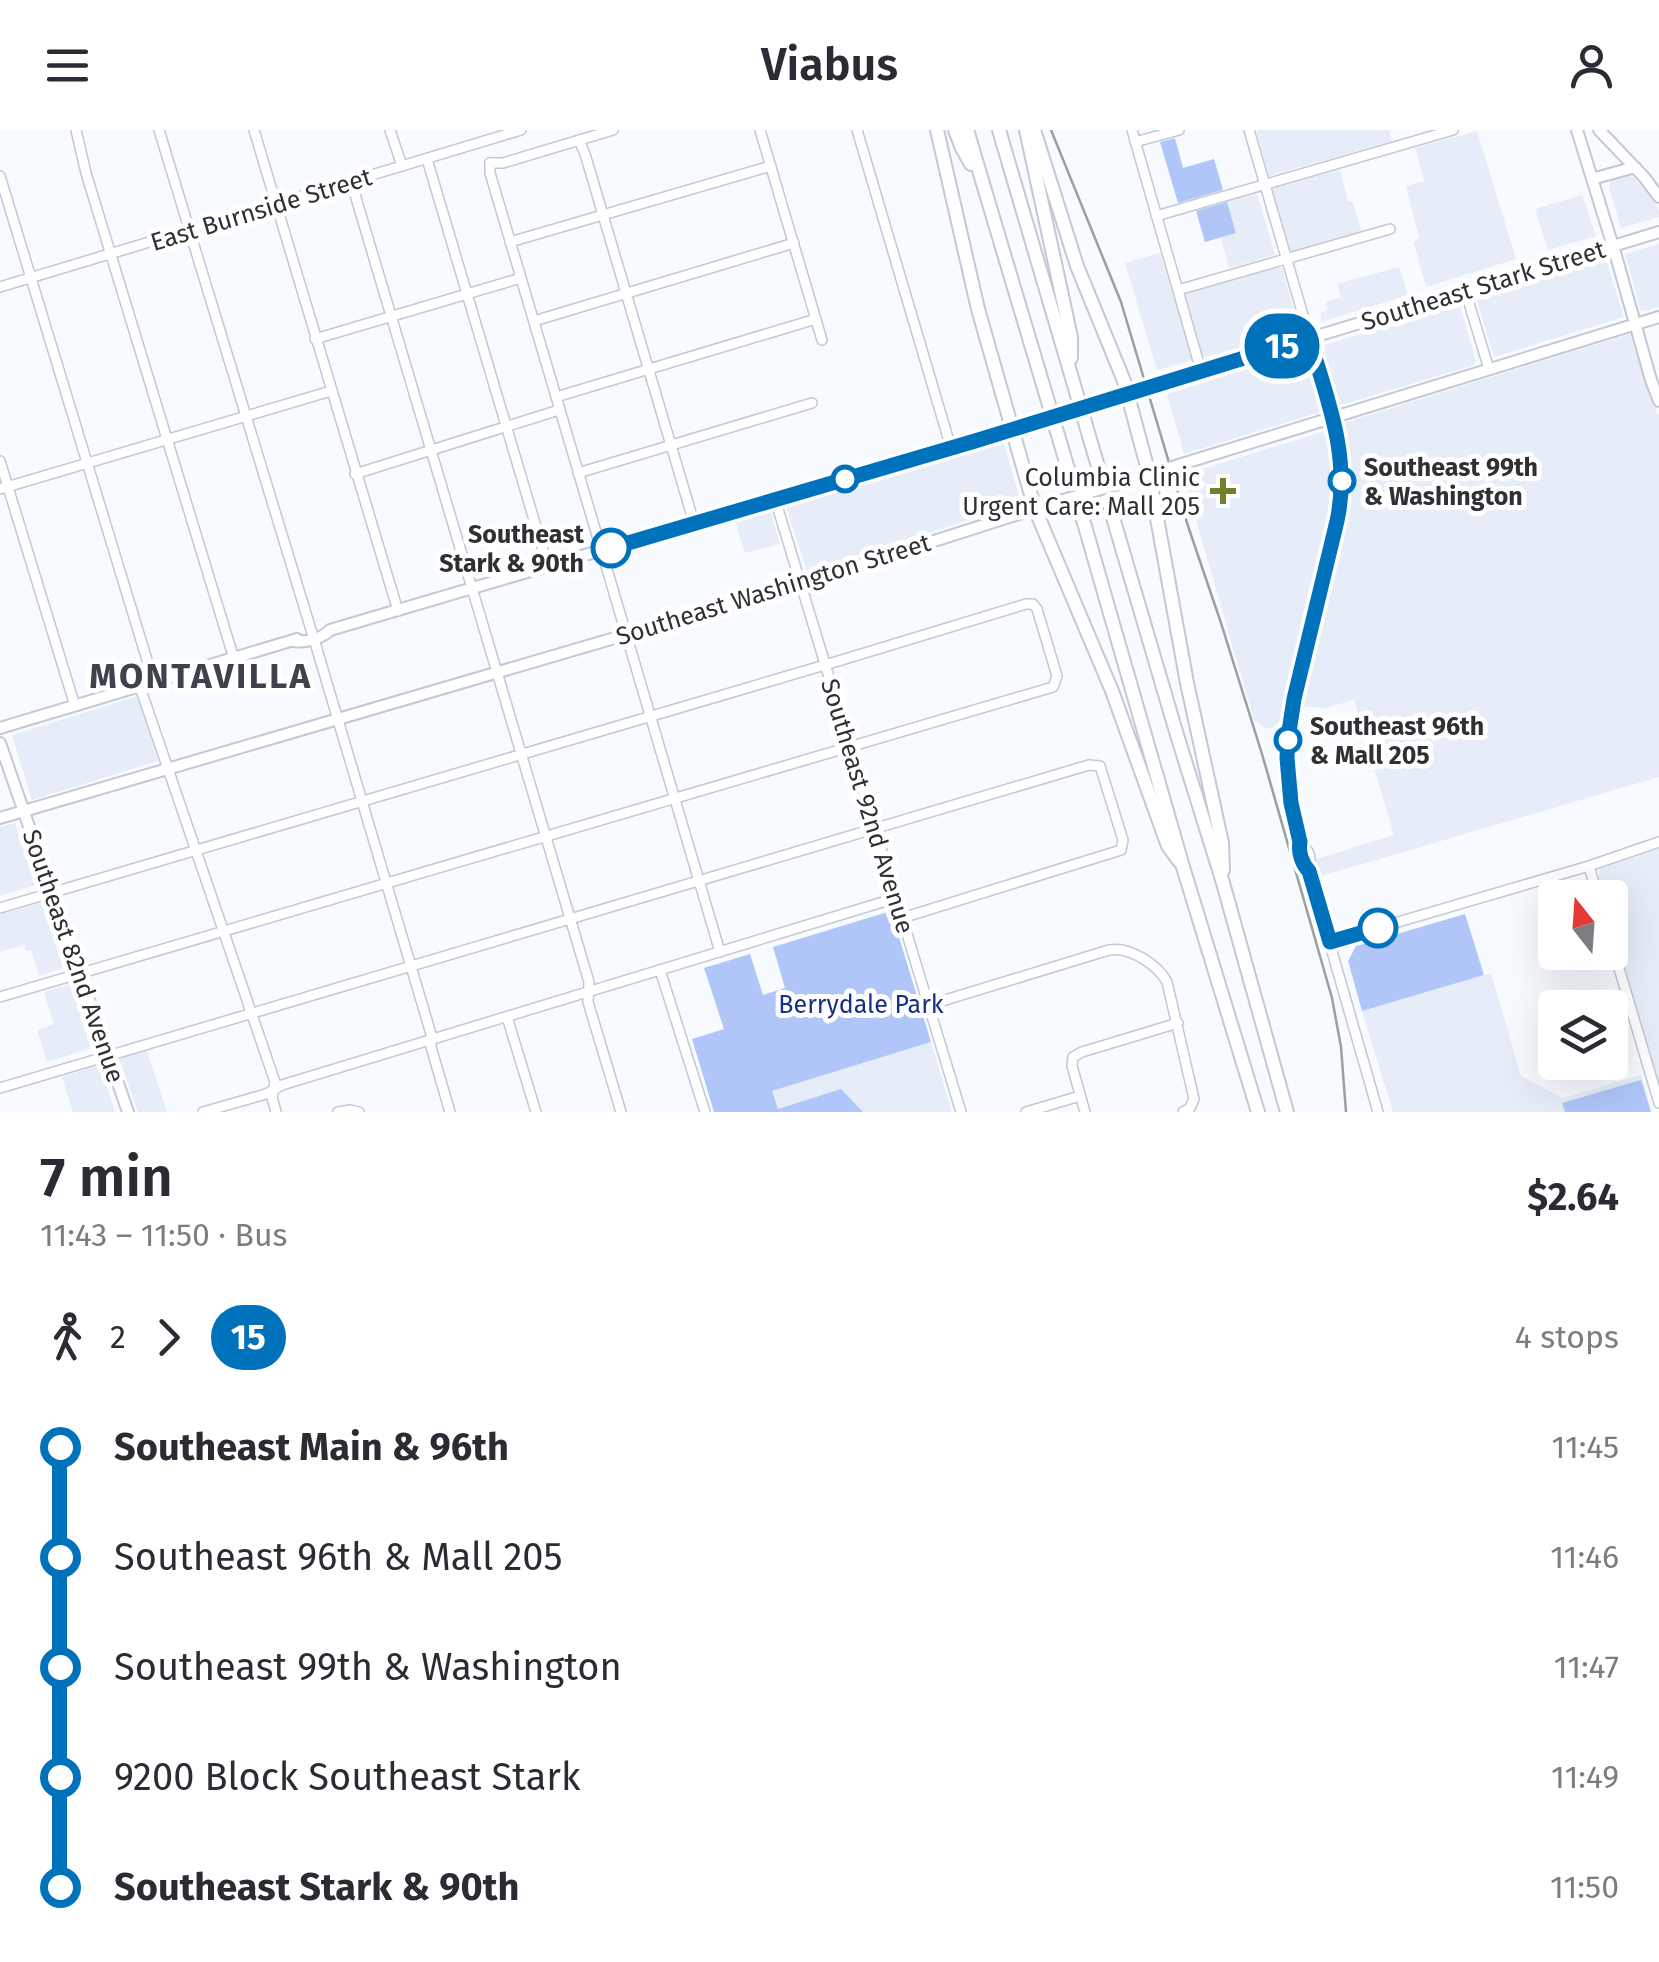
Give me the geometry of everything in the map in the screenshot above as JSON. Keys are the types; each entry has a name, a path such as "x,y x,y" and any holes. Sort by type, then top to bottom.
{"highway":[{"path":"937,130 964,256 1036,509 1112,691 1168,846 1184,867"},
{"path":"956,130 982,181"},
{"path":"967,130 1258,1112"},
{"path":"999,130 1223,883 1286,1112"},
{"path":"1026,130 1071,337 1071,372"},
{"path":"1034,130 1077,266 1124,381 1155,473 1190,698 1222,844 1223,883"}],"main road":[{"path":"1577,130 1659,400"},
{"path":"1599,130 1659,196"},
{"path":"1592,179 1635,167"},
{"name":"Southeast Stark Street","path":"0,728 1012,430 1659,232"},
{"name":"Southeast Washington Street","path":"0,818 800,583 1659,317"},
{"name":"Southeast 82nd Avenue","path":"0,743 128,1112"}],"street":[{"path":"76,130 234,659"},
{"path":"159,130 338,719 450,1112"},
{"path":"254,130 398,611"},
{"path":"390,130 402,166"},
{"path":"477,130 476,154 490,163 613,130"},
{"name":"East Burnside Street","path":"0,287 522,130"},
{"path":"760,130 822,340"},
{"path":"857,130 951,448"},
{"path":"1132,130 1201,371"},
{"path":"1136,142 1179,130"},
{"path":"1250,130 1341,455 1341,502 1294,699 1287,758 1300,842 1311,862 1309,871 1378,1112"},
{"path":"1156,216 1452,130"},
{"path":"580,140 694,523"},
{"path":"427,159 548,566"},
{"path":"490,163 720,952"},
{"path":"510,242 771,166"},
{"path":"0,176 154,683"},
{"path":"351,181 589,982 588,1002 621,1112"},
{"path":"1178,290 1390,230"},
{"path":"534,320 794,242"},
{"path":"315,339 521,278"},
{"path":"1465,290 1489,369"},
{"path":"556,397 816,320"},
{"path":"4,488 331,391"},
{"path":"578,473 812,403"},
{"path":"356,474 559,410"},
{"path":"0,461 4,488 75,706"},
{"name":"Southeast 92nd Avenue","path":"775,499 961,1112"},
{"path":"0,908 1026,604 1037,608 1057,674 1053,686 0,997"},
{"path":"140,687 275,1082 272,1098 276,1112"},
{"path":"0,1088 1089,765 1100,766 1123,840 1116,853 902,918"},
{"path":"1330,942 1659,842"},
{"path":"1589,866 1593,880"},
{"path":"203,1112 896,898"},
{"path":"929,1006 1118,948 1125,950 1163,975 1194,1098 1186,1110"},
{"path":"660,970 705,1112"},
{"path":"1620,970 1659,1103"},
{"path":"507,1017 536,1112"},
{"path":"1085,1112 1072,1057 1178,1023"},
{"path":"1026,1112 1080,1096"},
{"path":"338,1112 358,1112"}],"shaded area":[{"path":"1256,130 1389,130 1392,141 1269,176"},
{"path":"1477,131 1516,259 1426,287 1414,243 1419,237 1406,186 1424,181 1415,148"},
{"path":"1340,170 1362,232 1289,253 1272,187"},
{"path":"1623,175 1635,178 1653,200 1659,217 1621,228 1609,187 1611,179"},
{"path":"1257,194 1275,255 1229,268 1221,237 1236,232 1227,202"},
{"path":"1582,195 1596,236 1548,250 1535,209"},
{"path":"1659,244 1659,307 1641,312 1625,254"},
{"path":"1160,253 1173,296 1265,269 1282,268 1299,329 1157,370 1125,263"},
{"path":"1603,259 1624,317 1494,357 1476,298"},
{"path":"1399,267 1408,295 1322,322 1320,313 1328,310 1325,302 1341,297 1337,284"},
{"path":"1460,305 1474,365 1338,406 1321,346"},
{"path":"1630,334 1659,416 1659,777 1318,877 1313,860 1394,835 1354,700 1325,708 1299,706 1348,499 1349,470 1342,425"},
{"path":"1302,352 1320,412 1184,454 1167,394"},
{"path":"1322,432 1328,437 1332,457 1330,511 1280,722 1265,728 1254,720 1183,475"},
{"path":"1004,443 1021,504 807,571 785,504"},
{"path":"770,510 780,544 745,553 735,520"},
{"path":"138,696 158,761 32,800 12,735"},
{"path":"15,823 35,885 0,896 0,827"},
{"path":"1659,848 1659,1084 1625,970 1628,880 1599,880 1603,868"},
{"path":"43,902 63,968 39,976 31,950 26,951 24,945 0,952 0,915"},
{"path":"1491,973 1521,1076 1563,1098 1641,1075 1652,1112 1393,1112 1362,1011"},
{"path":"71,984 91,1048 47,1062 37,1030 54,1024 44,992"},
{"path":"931,1042 952,1112 713,1109"},
{"path":"146,1049 167,1112 138,1112 119,1058"},
{"path":"100,1065 115,1112 73,1112 62,1077"}],"green space":[{"path":"1175,138 1183,168 1214,159 1223,190 1178,203 1160,142"},
{"path":"1227,202 1236,233 1205,242 1196,211"},
{"name":"Berrydale Park","path":"891,911 931,1042 772,1091 778,1109 841,1089 863,1112 714,1112 692,1039 724,1029 704,968 750,954 763,995 785,988 773,947"},
{"path":"1465,914 1484,975 1362,1011 1348,961 1356,946"},
{"path":"1641,1080 1651,1112 1565,1112 1562,1103"}],"tram line":[{"path":"1051,130 1121,302 1262,754 1332,998 1346,1112"}],"bus line":[{"name":"15","path":"611,548 1309,338 1336,428 1342,489 1291,714 1287,758 1291,803 1299,848 1330,942 1378,928"}],"place":[{"name":"Southeast 99th & Washington","path":"1342,481"},
{"name":"Columbia Clinic Urgent Care: Mall 205","path":"1223,491"},
{"name":"Southeast Stark & 90th","path":"611,548"},
{"name":"Southeast 96th & Mall 205","path":"1288,740"}],"district":[{"name":"MONTAVILLA","path":"201,676"}]}
